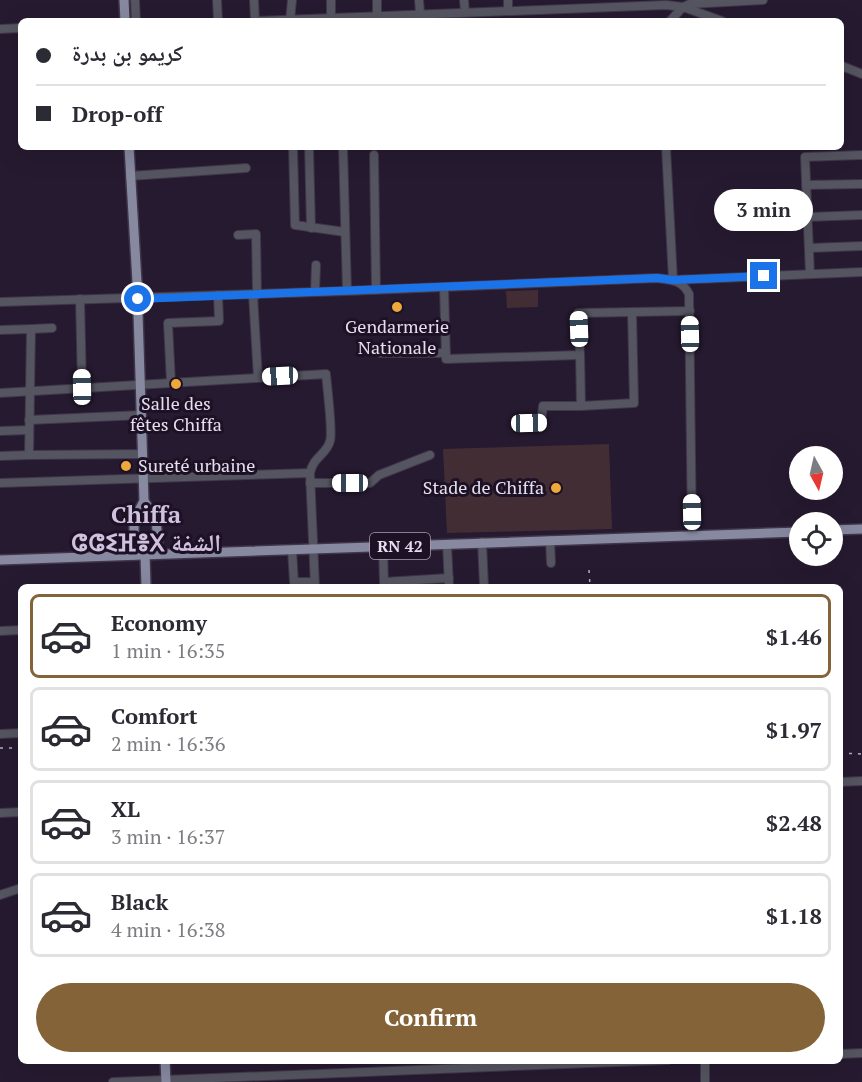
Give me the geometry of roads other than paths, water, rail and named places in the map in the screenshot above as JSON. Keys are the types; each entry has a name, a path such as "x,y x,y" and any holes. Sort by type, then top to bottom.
{"main road":[{"path":"124,0 125,18"},
{"path":"129,150 138,299 144,501 134,520 134,555"},
{"path":"144,501 156,519 159,554"},
{"path":"843,530 862,529"},
{"name":"RN 42","path":"0,560 789,532"},
{"path":"145,555 146,584"},
{"path":"165,1064 166,1081"}],"street":[{"path":"135,0 136,18"},
{"path":"217,0 218,18"},
{"path":"254,0 256,18"},
{"path":"291,18 293,12 292,0"},
{"path":"331,0 336,18 508,10 541,4 666,5 763,0"},
{"path":"377,0 377,15"},
{"path":"419,0 420,13"},
{"path":"464,0 465,12"},
{"path":"508,0 508,10"},
{"path":"673,18 688,4"},
{"path":"688,4 716,18"},
{"path":"0,29 18,28"},
{"path":"844,67 862,74"},
{"path":"294,150 295,225 345,232"},
{"path":"309,150 311,228"},
{"path":"343,150 347,291"},
{"path":"666,150 673,280"},
{"path":"374,155 376,290"},
{"path":"810,274 805,157 862,155"},
{"path":"130,176 246,168"},
{"path":"806,185 862,184"},
{"path":"808,217 862,215"},
{"path":"238,235 256,234 255,295 258,378"},
{"path":"809,248 862,246"},
{"path":"315,292 316,265"},
{"path":"0,303 862,272"},
{"path":"673,280 685,285 689,294 692,535"},
{"path":"444,287 446,359 580,355"},
{"path":"171,383 168,322 219,321 218,295"},
{"path":"80,299 82,387"},
{"path":"581,406 578,313 690,311"},
{"path":"517,423 542,423 543,406 634,403 632,312"},
{"path":"0,330 52,328"},
{"path":"29,454 31,329"},
{"path":"380,353 446,353"},
{"path":"0,393 140,383 326,374 330,441 322,454 316,458 310,473 314,584 294,582 292,550"},
{"path":"29,420 142,416"},
{"path":"0,431 29,430"},
{"path":"0,456 66,453 143,454"},
{"path":"310,483 370,483 379,476 430,455"},
{"path":"0,483 310,473"},
{"path":"550,540 552,563"},
{"path":"482,542 484,584"},
{"path":"382,546 384,584 449,582 447,544"},
{"path":"0,631 18,630"},
{"path":"0,734 18,733"},
{"path":"843,782 862,781"},
{"path":"0,813 18,812"},
{"path":"0,895 18,889"},
{"path":"843,1054 862,1053"},
{"path":"113,1082 572,1064"},
{"path":"705,1064 705,1082"}],"railway":[{"path":"589,570 590,584"},
{"path":"0,748 18,748"},
{"path":"843,753 862,754"}],"place":[{"name":"Gendarmerie Nationale","path":"397,307"},
{"name":"Salle des fêtes Chiffa","path":"176,384"},
{"name":"Sureté urbaine","path":"126,466"},
{"name":"Stade de Chiffa","path":"556,488"}],"district":[{"name":"Chiffa ⵛⵛⵉⴼⴻⵝ الشفة","path":"146,529"}]}
